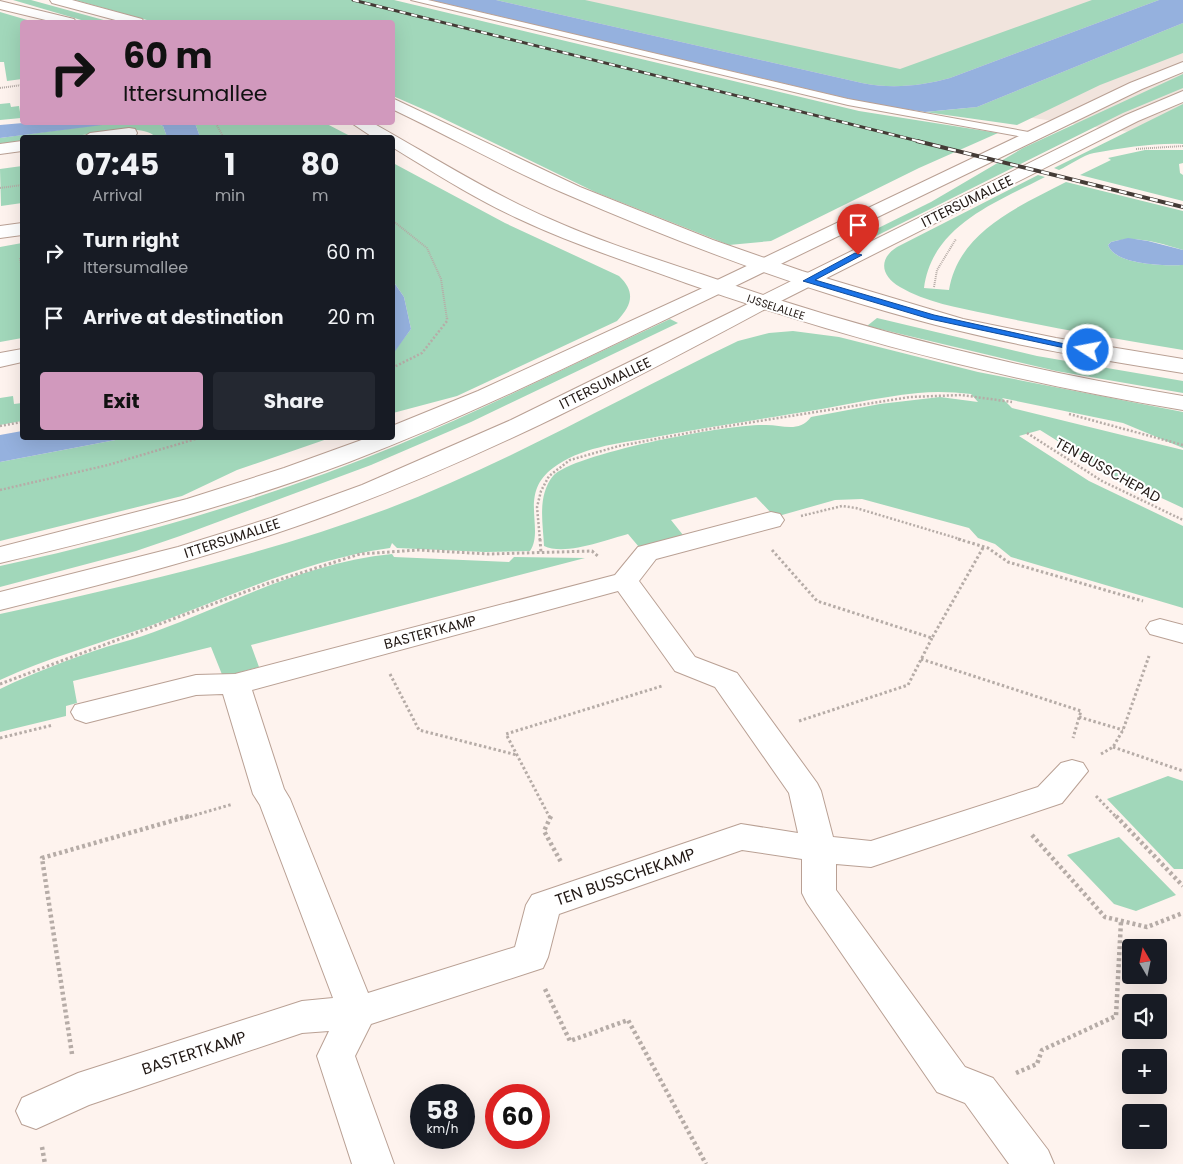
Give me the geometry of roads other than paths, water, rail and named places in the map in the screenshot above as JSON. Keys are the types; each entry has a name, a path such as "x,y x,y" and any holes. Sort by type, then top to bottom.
{"main road":[{"path":"57,0 130,20"},
{"path":"0,5 61,20"},
{"path":"395,434 486,396 1136,86 1183,67"},
{"name":"ITTERSUMALLEE","path":"0,601 142,566 242,536 370,491 481,444 1132,118 1183,96"},
{"path":"395,105 445,127 572,191 760,265 807,281 967,325 1088,350 1183,366"},
{"path":"363,125 382,135"},
{"path":"113,135 129,133"},
{"name":"IJSSELALLEE","path":"395,142 472,188 523,214 644,262 762,303 940,354 1089,386 1183,403"},
{"path":"0,149 20,146"},
{"path":"0,232 20,229"},
{"path":"0,360 20,356"},
{"path":"0,555 66,540 203,502 327,462 382,440"},
{"path":"761,523 647,553 625,580 685,664 726,680 766,732 806,791 819,849 819,894 951,1080 979,1090 1033,1164"},
{"name":"BASTERTKAMP","path":"86,712 196,685 235,684 625,580"},
{"path":"235,684 269,794 274,799 357,1012 336,1056 373,1164"},
{"name":"TEN BUSSCHEKAMP","path":"357,1012 530,957 544,905 741,837 819,849 871,854 1050,795 1072,771"},
{"name":"BASTERTKAMP","path":"36,1111 78,1091 302,1017 357,1012"}],"lane":[{"path":"416,0 848,102 1034,136"}],"water":[{"path":"430,0 496,0 862,83 884,86 917,85 950,78 1159,0 1183,0 1183,23 977,107 925,112 871,104"},
{"path":"20,123 20,125 102,125 0,138 0,125"},
{"path":"160,125 196,125 199,135 166,135 163,126"},
{"path":"1128,238 1183,250 1183,265 1141,263 1120,257 1112,252 1108,245 1111,242"},
{"path":"395,284 404,297 411,329 395,351"},
{"path":"20,431 20,440 116,440 0,462 0,435"}],"railway":[{"path":"353,0 922,142"},
{"path":"917,141 1183,207"}]}
